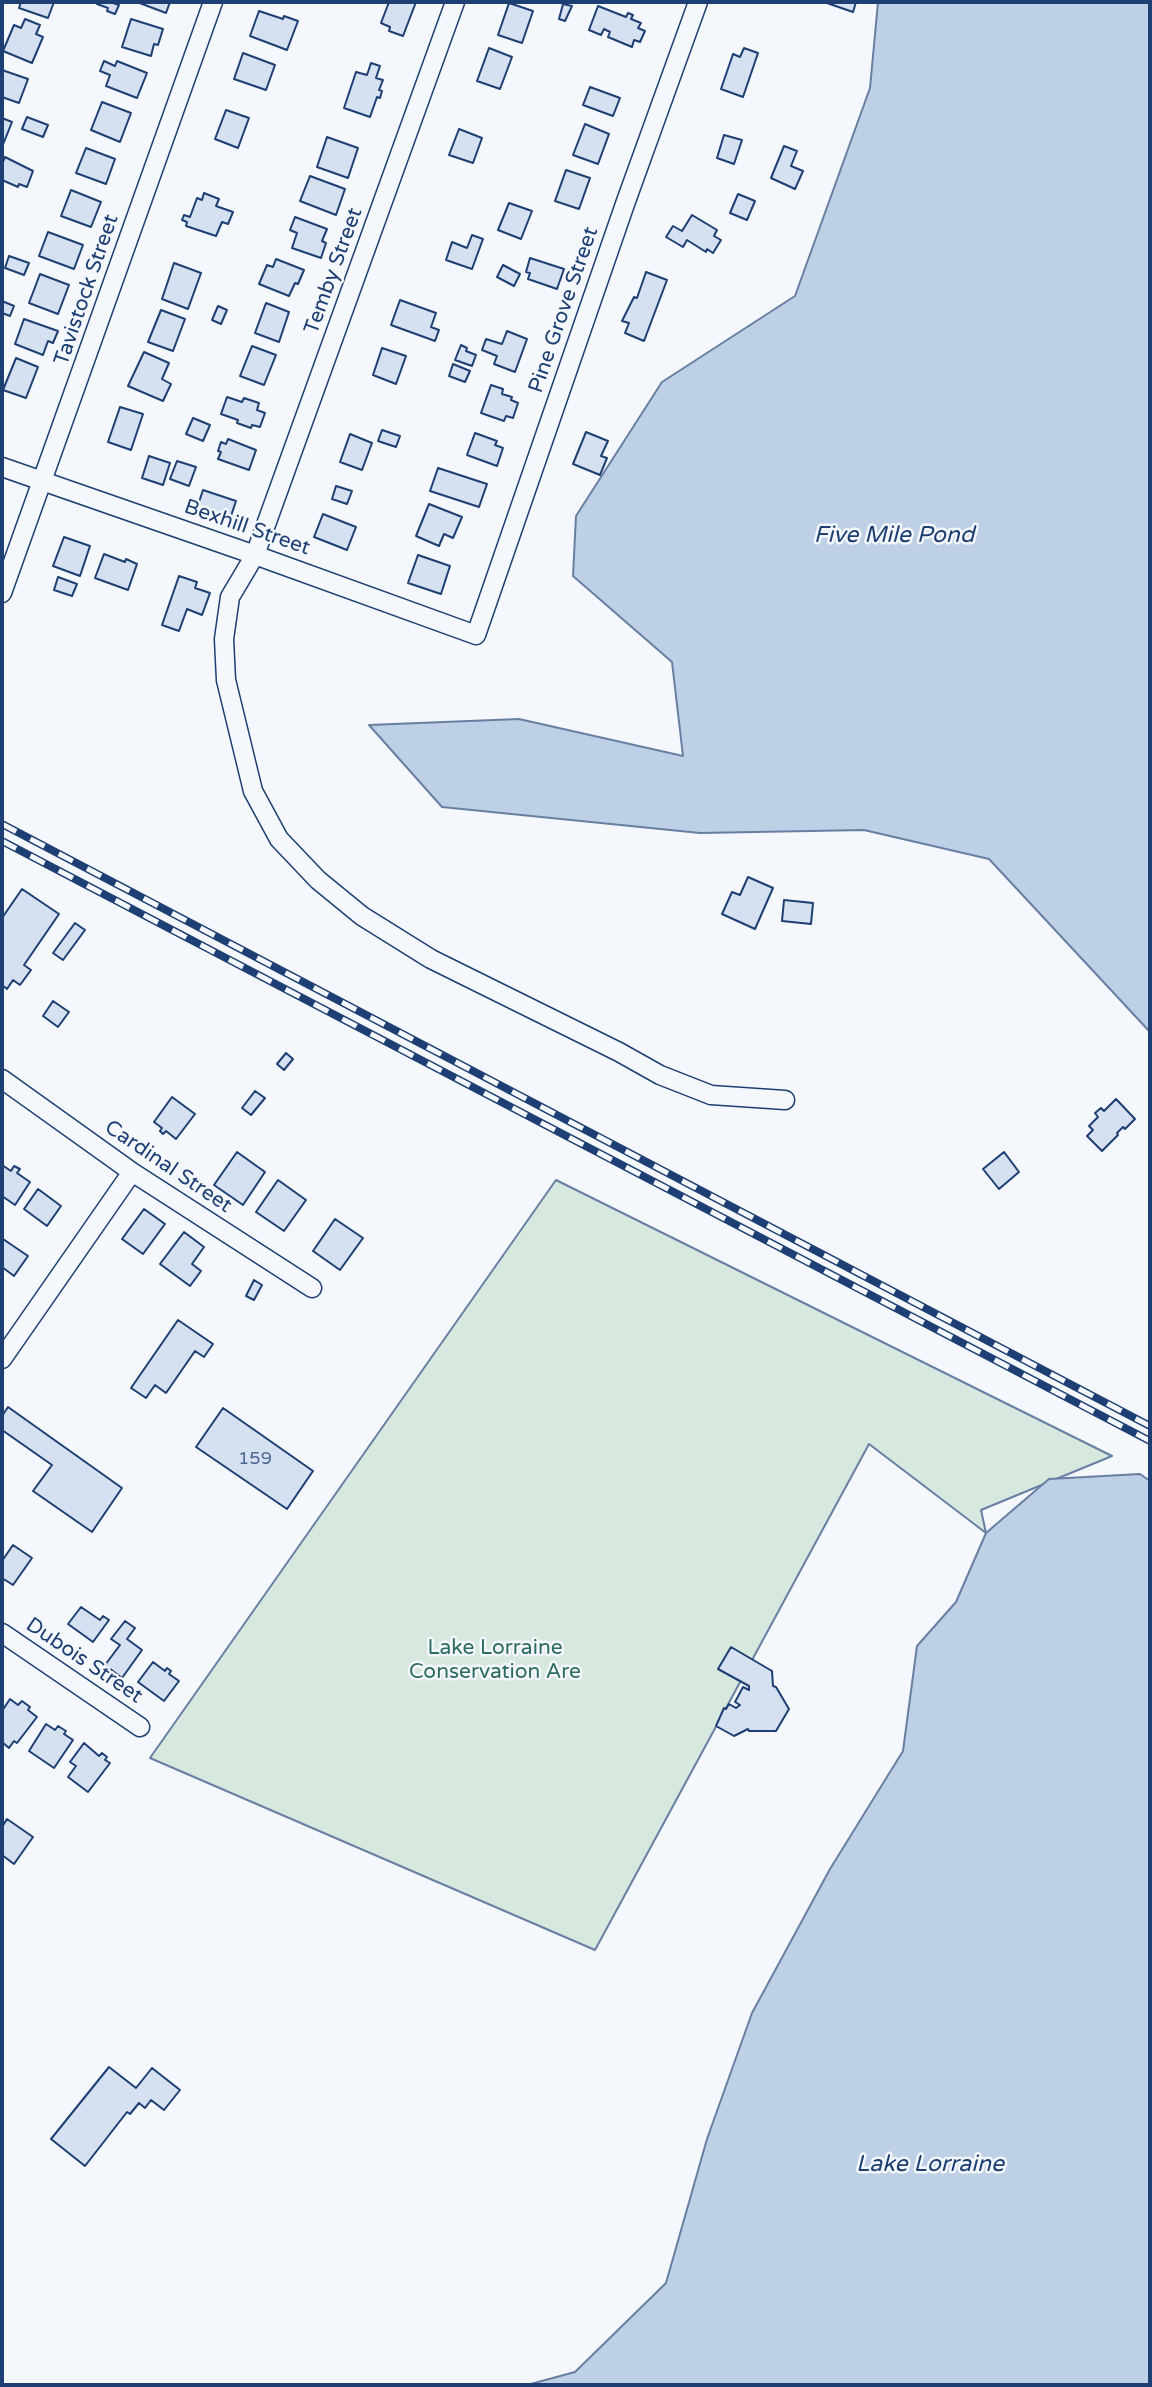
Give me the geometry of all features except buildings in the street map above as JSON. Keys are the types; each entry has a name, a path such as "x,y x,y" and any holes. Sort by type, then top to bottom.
{"street":[{"name":"Tavistock Street","path":"2,593 213,2"},
{"name":"Temby Street","path":"455,2 256,555 230,597 224,639 226,680 253,791 279,839 318,880 362,916 431,958 660,1075 711,1095 785,1100"},
{"name":"Pine Grove Street","path":"476,635 620,217 698,2"},
{"name":"Bexhill Street","path":"2,467 476,635"},
{"name":"Cardinal Street","path":"2,1079 132,1172 312,1288"},
{"path":"2,1359 132,1172"},
{"name":"Dubois Street","path":"2,1633 140,1727"}],"green space":[{"name":"Lake Lorraine Conservation Are","path":"556,1180 1112,1456 981,1510 986,1533 869,1444 595,1950 150,1758"}],"water":[{"name":"Five Mile Pond","path":"878,2 1150,2 1150,1032 989,859 864,830 700,833 442,807 369,725 519,719 683,756 672,662 573,576 576,516 662,382 795,296 870,88"},
{"name":"Lake Lorraine","path":"1140,1474 1150,1481 1150,2385 527,2385 575,2372 666,2283 707,2139 752,2013 830,1869 903,1751 917,1646 956,1602 986,1533 1049,1479"}],"railway":[{"path":"2,824 1150,1426"},
{"path":"2,841 1150,1441"}]}
